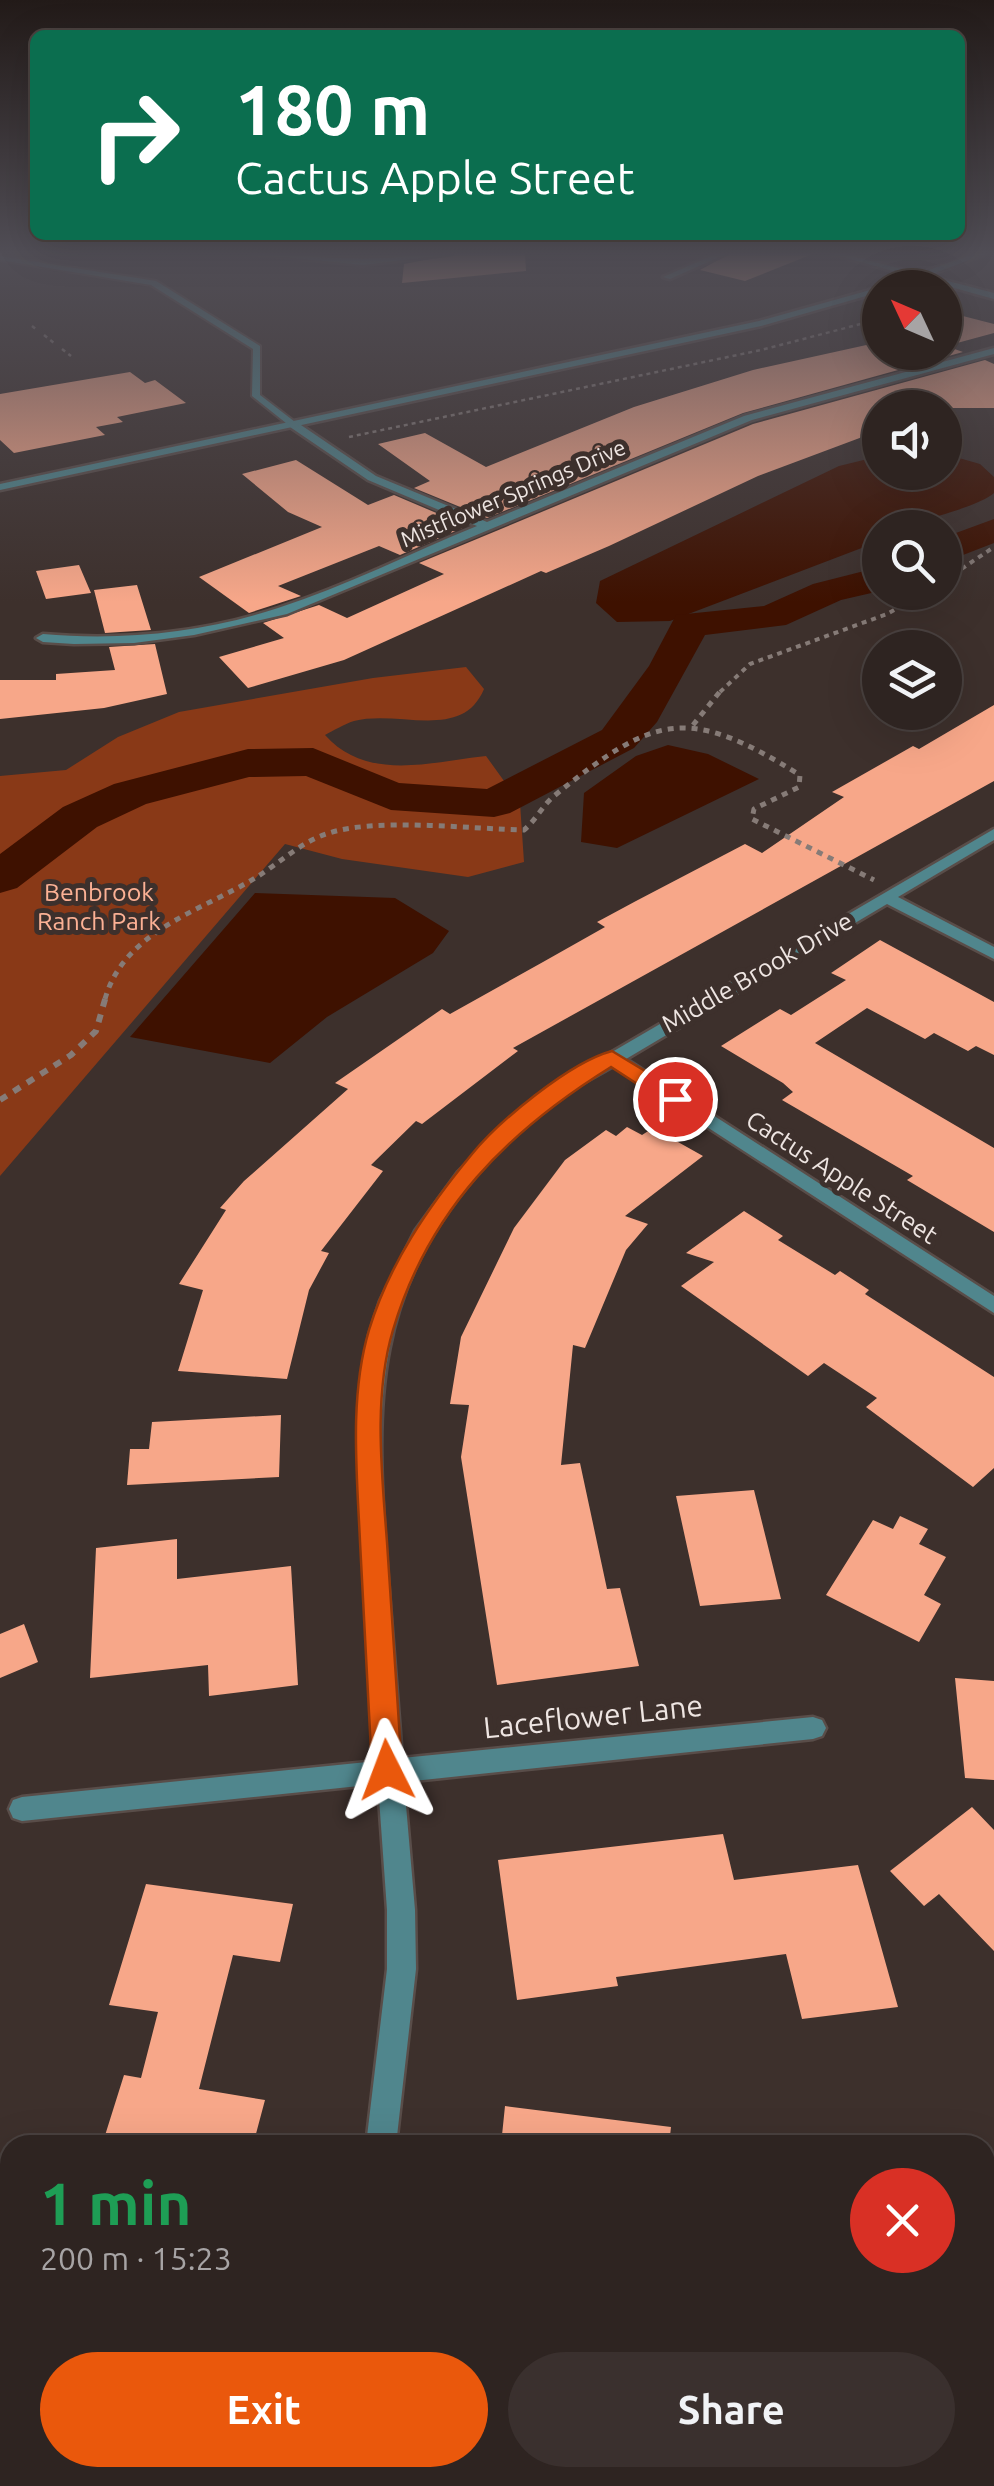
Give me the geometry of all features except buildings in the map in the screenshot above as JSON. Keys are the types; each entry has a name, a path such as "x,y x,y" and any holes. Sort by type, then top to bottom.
{"street":[{"path":"0,487 546,370"},
{"name":"Mistflower Springs Drive","path":"43,638 96,644 207,630 264,616 748,418 924,370"},
{"path":"294,425 372,478 486,526"},
{"name":"Middle Brook Drive","path":"381,2135 397,2024 401,1914 387,1770 369,1468 370,1392 380,1332 400,1279 427,1229 495,1140 542,1101 880,888 994,834"},
{"path":"880,888 994,954"},
{"name":"Cactus Apple Street","path":"612,1058 994,1306"},
{"name":"Laceflower Lane","path":"22,1809 812,1728"}],"lane":[{"path":"257,370 256,396 294,425"}],"path":[{"path":"342,438 666,370"},
{"path":"962,565 994,548"},
{"path":"693,725 733,676 750,664 892,610"},
{"path":"0,1100 72,1055 96,1031 110,985 130,955 158,928 252,880 325,834 366,827 524,830 542,814 550,799 638,741 667,727 693,725 726,735 800,774 799,787 754,809 752,819 880,888"}],"green space":[{"name":"Benbrook Ranch Park","path":"466,667 484,689 474,705 461,715 427,720 371,718 350,722 325,735 342,750 380,764 422,764 486,756 520,803 524,862 468,877 342,859 285,844 0,1176 0,776 66,770 118,737 179,712 373,678"}],"shaded area":[{"path":"962,459 980,464 994,477 994,493 956,510 862,510 862,548 670,621 617,622 596,603 600,581 839,466 862,460 862,490 962,490"},
{"path":"668,745 708,754 759,779 617,848 581,842 584,793 636,756"},
{"path":"255,893 395,898 449,931 433,953 327,1017 270,1063 130,1037"}],"waterway":[{"path":"962,544 994,530"},
{"path":"0,878 80,817 130,794 248,763 313,762 391,796 494,803 618,739 635,722 652,689 668,671 690,624 772,617 827,592 862,583"}],"route":[{"path":"387,1770 369,1468 370,1392 380,1332 400,1279 427,1229 461,1181 495,1140 542,1101 612,1058 675,1099"}]}
